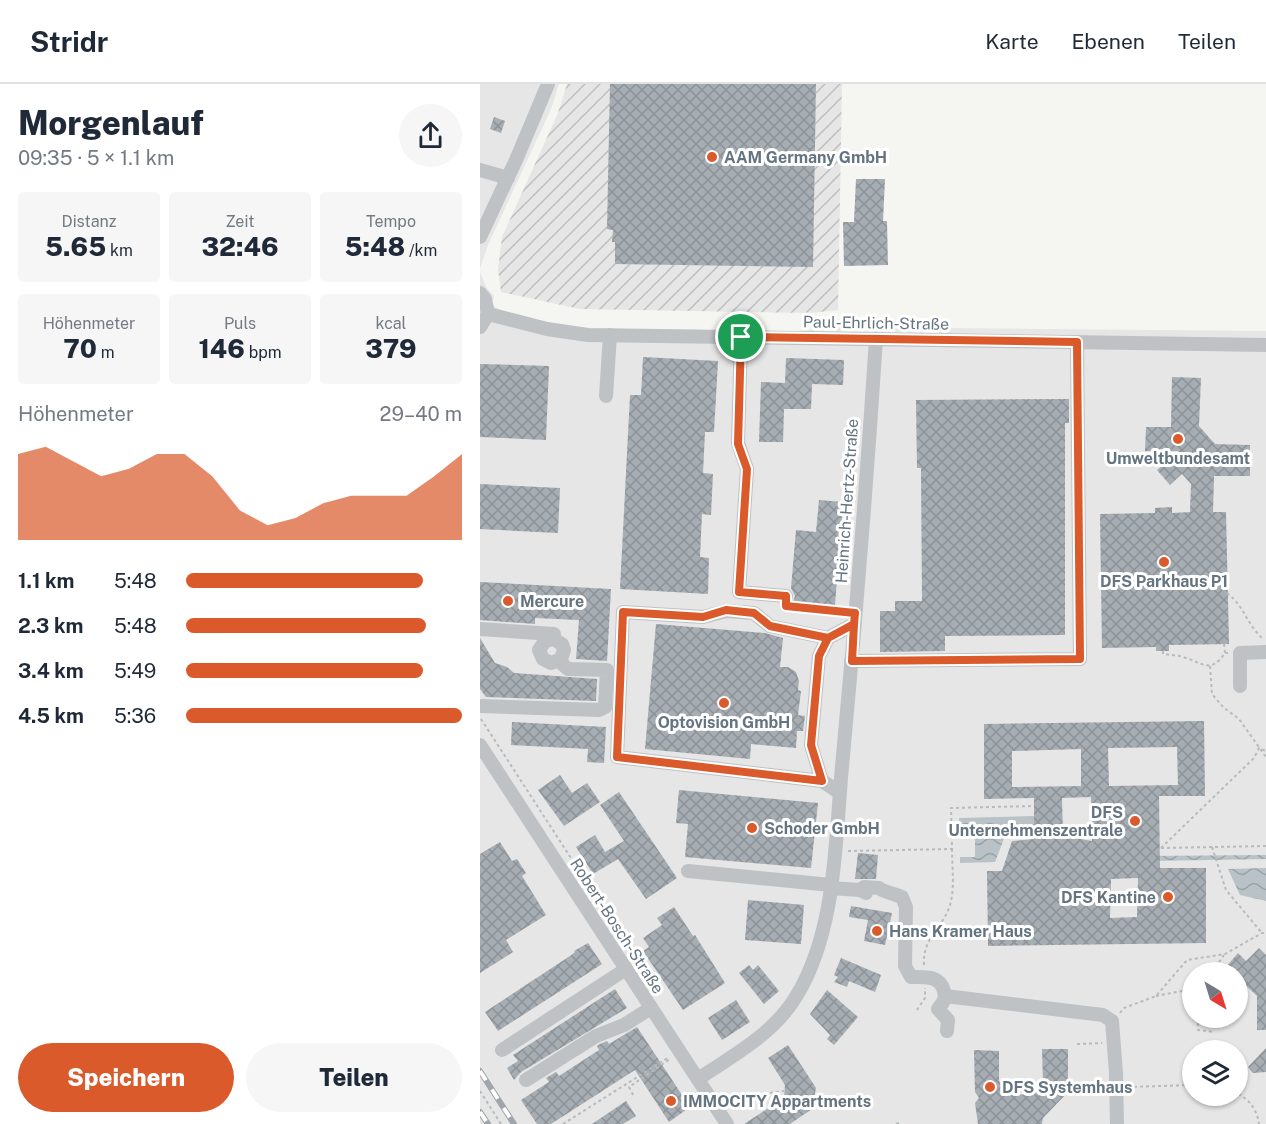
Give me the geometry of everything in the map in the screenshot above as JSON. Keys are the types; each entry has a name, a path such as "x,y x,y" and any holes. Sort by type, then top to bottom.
{"street":[{"path":"480,237 548,84"},
{"path":"480,170 508,178"},
{"path":"480,293 485,299 488,314 480,327"},
{"name":"Paul-Ehrlich-Straße","path":"488,314 547,329 588,335 1266,345"},
{"path":"606,396 610,335"},
{"path":"741,337 738,444 747,469 739,592 786,596"},
{"name":"Heinrich-Hertz-Straße","path":"698,1079 762,1035 789,1008 814,960 824,925 830,886 852,661 876,339"},
{"path":"852,661 1080,659 1077,342"},
{"path":"828,638 770,626 754,613 726,610 703,617 623,612 617,757 822,781 839,792"},
{"path":"822,781 811,745 819,656 828,638 855,618"},
{"path":"480,629 554,634 553,639"},
{"path":"553,639 560,642 563,655 559,661 547,663 540,654 542,643 553,639"},
{"path":"1240,686 1240,653 1266,652"},
{"path":"480,706 599,710 605,707 607,670 568,669 559,661"},
{"name":"Robert-Bosch-Straße","path":"480,746 727,1124"},
{"path":"688,871 860,890 864,887 879,888 902,897 906,908 905,966 907,972 910,977 934,978 942,985 945,996 943,1004 938,1009 948,1020 947,1031"},
{"path":"502,1050 626,969"},
{"path":"945,996 1103,1015 1112,1021 1117,1124"},
{"path":"526,1080 596,1036 624,1025 651,1008"}],"path":[{"path":"1227,593 1239,602 1252,628 1266,642"},
{"path":"786,596 786,606 855,618"},
{"path":"1163,651 1163,654 1184,657 1198,664 1210,666 1219,662 1225,653 1224,644"},
{"path":"1225,653 1240,653"},
{"path":"1210,666 1212,694 1239,719 1266,757"},
{"path":"480,718 608,915"},
{"path":"1259,748 1266,751"},
{"path":"1259,748 1254,758 1161,848 1266,846"},
{"path":"917,1010 925,998 923,952 949,908 952,892 951,808 1034,806"},
{"path":"1212,847 1226,890 1262,933"},
{"path":"858,851 952,849"},
{"path":"1156,996 1186,960 1225,954 1262,933 1266,933"},
{"path":"1219,962 1225,954"},
{"path":"1112,1021 1124,1008 1156,996 1182,991"},
{"path":"1198,1028 1198,1030 1214,1032"},
{"path":"1077,1044 1113,1042"},
{"path":"633,1095 629,1087 680,1053"},
{"path":"563,1124 659,1063"},
{"path":"1116,1087 1182,1085"},
{"path":"480,1090 501,1124"},
{"path":"770,1093 784,1091"},
{"path":"1248,1099 1258,1117 1259,1124"}],"shaded area":[{"path":"480,84 559,84 551,109 488,245 480,268"},
{"path":"567,84 842,84 838,310 810,313 580,309 501,292 498,269 502,237 558,113"},
{"path":"480,272 486,287 494,296 492,303 495,307 547,329 741,337 833,327 1266,331 1266,1124 480,1124"}],"water":[{"path":"1034,816 1034,833 1005,836 995,862 960,863 960,857 975,857 975,835 960,835 959,818"},
{"path":"1266,855 1266,859 1150,861 1150,856"},
{"path":"1266,868 1266,901 1240,895 1228,869"}],"building":[{"name":"AAM Germany GmbH","path":"610,84 816,84 813,267 615,264 613,230 607,229"},
{"path":"494,117 505,121 501,133 490,129"},
{"path":"856,179 885,179 883,221 887,221 888,265 844,266 843,222 854,222"},
{"path":"643,357 718,361 714,432 705,432 703,473 713,474 711,515 702,514 700,557 709,558 708,594 620,589 630,395 641,395"},
{"path":"786,358 844,360 843,385 812,384 811,409 784,409 783,442 759,442 761,382 785,383"},
{"path":"480,364 549,366 546,440 480,437"},
{"name":"DFS Parkhaus P1","path":"1172,377 1201,378 1199,426 1215,444 1250,445 1250,476 1214,476 1213,512 1226,512 1229,644 1169,645 1169,651 1156,651 1156,647 1102,648 1100,514 1155,513 1155,508 1172,507 1172,513 1190,512 1191,484 1182,474 1170,485 1157,470 1179,451 1145,451 1146,427 1171,427"},
{"path":"1069,399 1069,423 1065,423 1065,635 945,636 945,651 880,652 880,611 895,611 895,601 922,601 921,468 917,468 916,400"},
{"path":"1111,455 1144,455 1144,465 1111,465"},
{"path":"480,484 560,488 558,533 480,529"},
{"path":"819,500 843,502 835,605 793,602 795,596 791,588 796,530 816,532"},
{"path":"480,582 611,589 607,661 576,659 579,620 535,618 535,624 480,620"},
{"name":"Optovision GmbH","path":"656,624 765,633 783,638 780,667 788,667 796,672 799,681 798,690 801,691 798,715 805,716 803,731 797,731 796,748 751,744 750,759 645,749"},
{"path":"480,638 495,663 507,667 514,673 597,679 596,701 486,697 480,689"},
{"name":"DFS Unternehmenszentrale","path":"1204,721 1205,796 1159,796 1160,868 1206,868 1206,943 988,946 987,871 1002,871 1012,841 1034,839 1034,798 984,799 984,724","holes":["1177,747 1178,785 1109,786 1108,748","1081,749 1081,786 1012,787 1012,751","1091,797 1092,841 1063,836 1062,798","1138,878 1137,917 1110,918 1111,879"]},
{"path":"512,722 606,727 604,763 587,762 588,749 511,745"},
{"path":"560,775 572,793 587,783 600,802 564,826 538,790"},
{"name":"Schoder GmbH","path":"679,790 818,803 811,868 685,857 688,824 676,823"},
{"path":"619,792 677,878 646,899 618,859 593,874 576,847 595,835 605,852 624,841 600,805"},
{"path":"500,842 512,861 517,859 526,873 522,876 546,915 506,940 513,952 480,973 480,854"},
{"path":"858,853 878,855 876,879 855,879"},
{"path":"748,900 804,905 801,944 745,940"},
{"name":"Hans Kramer Haus","path":"851,906 892,913 885,945 864,941 868,920 849,917"},
{"path":"674,907 693,936 695,935 725,983 683,1010 643,951 649,947 643,938 662,925 657,918"},
{"path":"588,943 602,964 498,1031 485,1012"},
{"path":"1259,948 1266,955 1266,1030 1257,1030 1257,996 1248,987 1248,962 1230,962 1238,953 1246,961"},
{"path":"841,958 881,975 875,992 849,981 847,987 834,982 838,977 834,975"},
{"path":"749,965 753,970 758,965 779,991 764,1004 739,973"},
{"path":"615,989 627,1008 521,1072 514,1080 507,1068 518,1061 513,1055"},
{"path":"827,990 858,1017 834,1045 827,1039 830,1035 810,1014"},
{"path":"736,1000 750,1022 722,1040 708,1018"},
{"path":"637,1027 690,1107 669,1122 635,1070 551,1124 537,1124 521,1100 549,1082 546,1078 556,1072 559,1076 599,1050 597,1046 600,1044 607,1041 609,1044"},
{"path":"788,1045 816,1088 812,1109 790,1124 744,1124 784,1098 785,1085 768,1058"},
{"path":"1266,1048 1266,1072 1253,1073 1248,1067"},
{"name":"DFS Systemhaus","path":"1042,1049 1068,1049 1068,1092 1043,1118 1042,1124 978,1124 975,1103 979,1098 975,1092 974,1050 999,1051 999,1081 1012,1094 1032,1095 1043,1082"},
{"path":"626,1101 636,1116 623,1124 592,1124"}],"railway":[{"path":"480,1071 514,1124"},
{"path":"480,1112 488,1124"}],"place":[{"name":"AAM Germany GmbH","path":"712,157"},
{"name":"Umweltbundesamt","path":"1178,439"},
{"name":"DFS Parkhaus P1","path":"1164,562"},
{"name":"Mercure","path":"508,601"},
{"name":"Optovision GmbH","path":"724,703"},
{"name":"DFS Unternehmenszentrale","path":"1135,821"},
{"name":"Schoder GmbH","path":"752,828"},
{"name":"DFS Kantine","path":"1168,897"},
{"name":"Hans Kramer Haus","path":"877,931"},
{"name":"DFS Systemhaus","path":"990,1087"},
{"name":"IMMOCITY Appartments","path":"671,1101"}],"route":[{"path":"741,337 738,444 747,469 739,592 786,596 786,606 855,613 854,624 828,638 819,656 811,745 822,781 617,757 623,612 703,617 726,610 754,613 770,626 828,638 854,624 852,661 1080,659 1077,342 741,337"}]}
